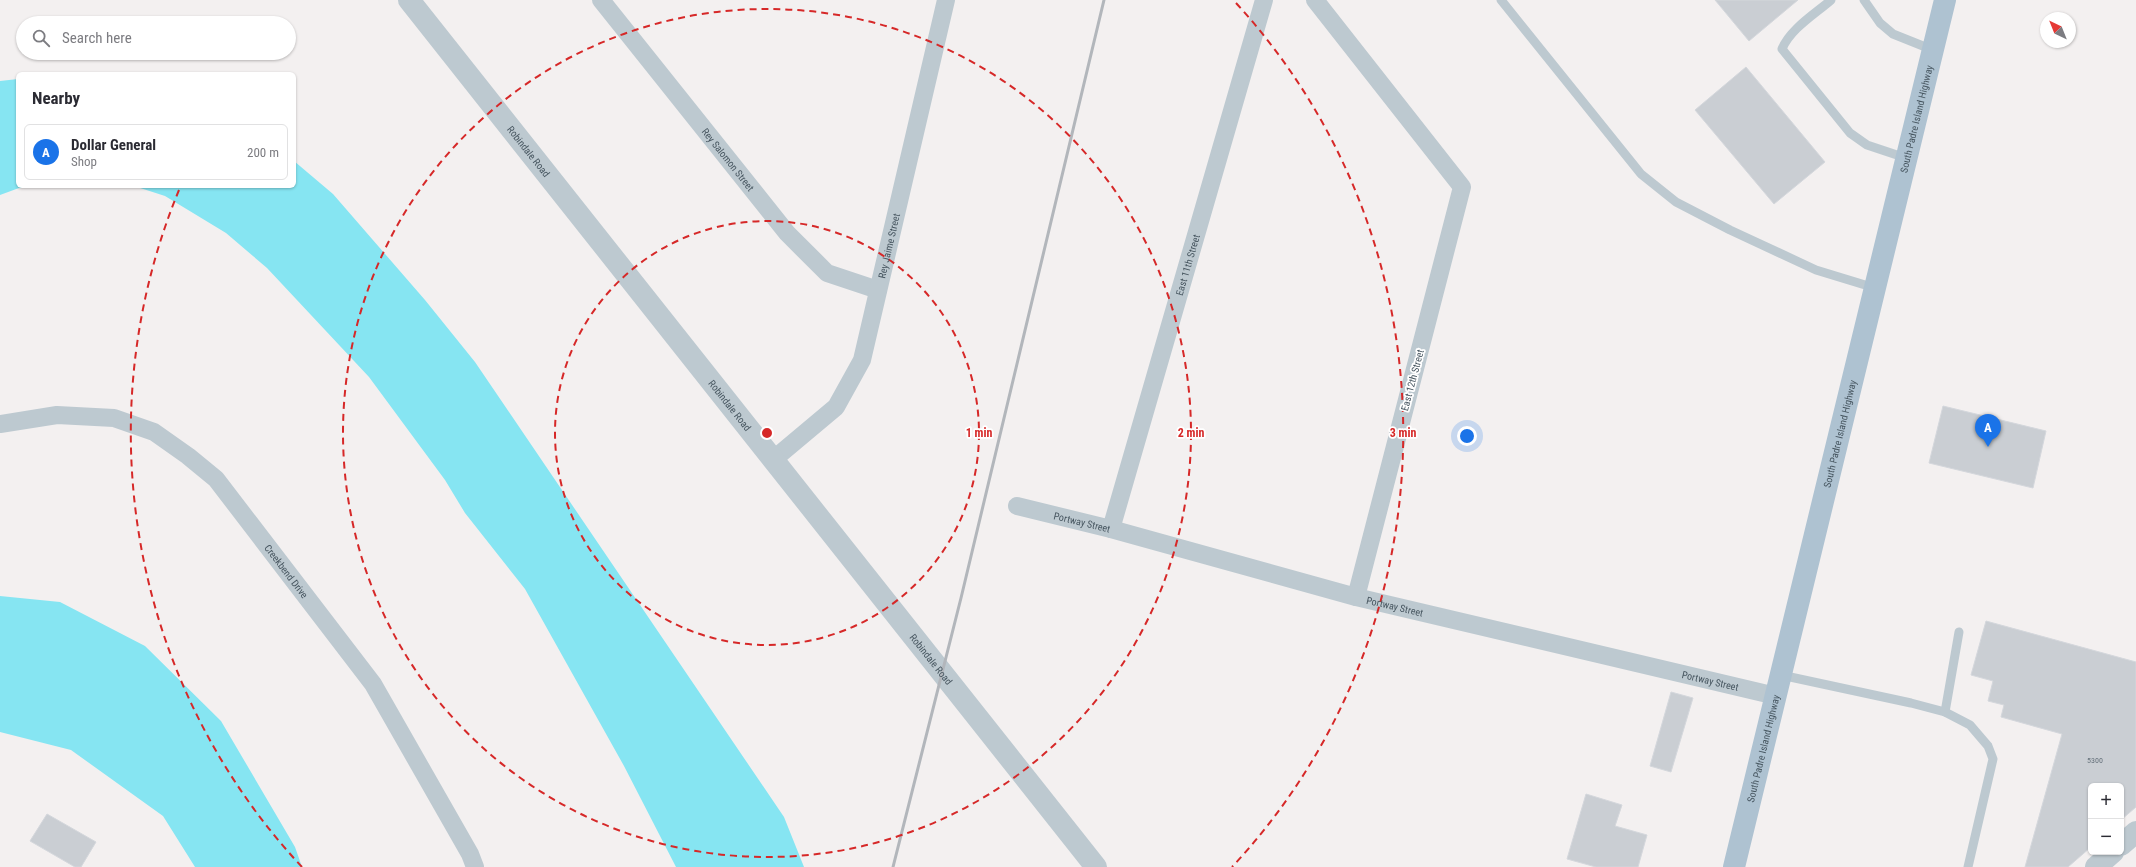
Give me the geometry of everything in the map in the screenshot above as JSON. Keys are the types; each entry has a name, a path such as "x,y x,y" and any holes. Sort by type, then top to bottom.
{"main road":[{"name":"South Padre Island Highway","path":"1734,867 1945,0"}],"street":[{"name":"Robindale Road","path":"409,0 774,459 906,630 1096,867"},
{"name":"Rey Salomon Street","path":"601,0 787,233 827,273 878,290"},
{"name":"East 11th Street","path":"1111,529 1264,0"},
{"name":"East 12th Street","path":"1315,0 1462,187 1356,596"},
{"name":"Rey Jaime Street","path":"774,459 836,407 862,360 945,1"},
{"name":"Creekbend Drive","path":"0,424 57,415 114,418 154,432 188,456 216,479 373,684 470,854 475,867"},
{"name":"Portway Street","path":"1017,506 1111,529 1356,596 1778,686"},
{"path":"2124,842 2136,832"},
{"path":"2096,867 2110,855"}],"lane":[{"path":"1501,0 1641,174 1676,202 1730,230 1816,270 1875,288"},
{"path":"1831,0 1792,34 1785,41 1782,48 1850,133 1867,144 1906,158"},
{"path":"1864,0 1880,22 1893,34 1933,50"},
{"path":"1945,712 1959,632"},
{"path":"1778,686 1911,703 1945,712 1970,726 1988,746 1993,759 1968,867"}],"water":[{"path":"16,79 16,188 19,188 0,195 0,81"},
{"path":"296,163 333,194 425,300 475,362 784,817 804,867 676,867 624,766 525,589 465,513 445,480 369,377 267,268 226,233 165,196 140,188 296,188"},
{"path":"0,596 60,602 145,646 221,721 295,847 302,867 195,867 163,816 71,750 0,732"}],"building":[{"path":"1715,0 1798,0 1749,41"},
{"path":"1746,67 1825,162 1774,204 1695,110"},
{"path":"1943,406 2046,431 2033,488 1929,463"},
{"path":"1986,621 2136,662 2136,807 2124,817 2124,783 2088,783 2088,850 2068,867 2025,867 2062,734 2001,717 2004,705 1988,701 1993,681 1971,675"},
{"path":"1671,692 1693,698 1671,772 1650,766"},
{"path":"1586,794 1622,805 1615,826 1647,835 1638,867 1596,867 1567,859"},
{"path":"47,814 96,842 81,867 75,867 30,841"}],"railway":[{"path":"893,867 961,598 1104,0"}],"place":[{"name":"Dollar General","path":"1988,447"}]}
